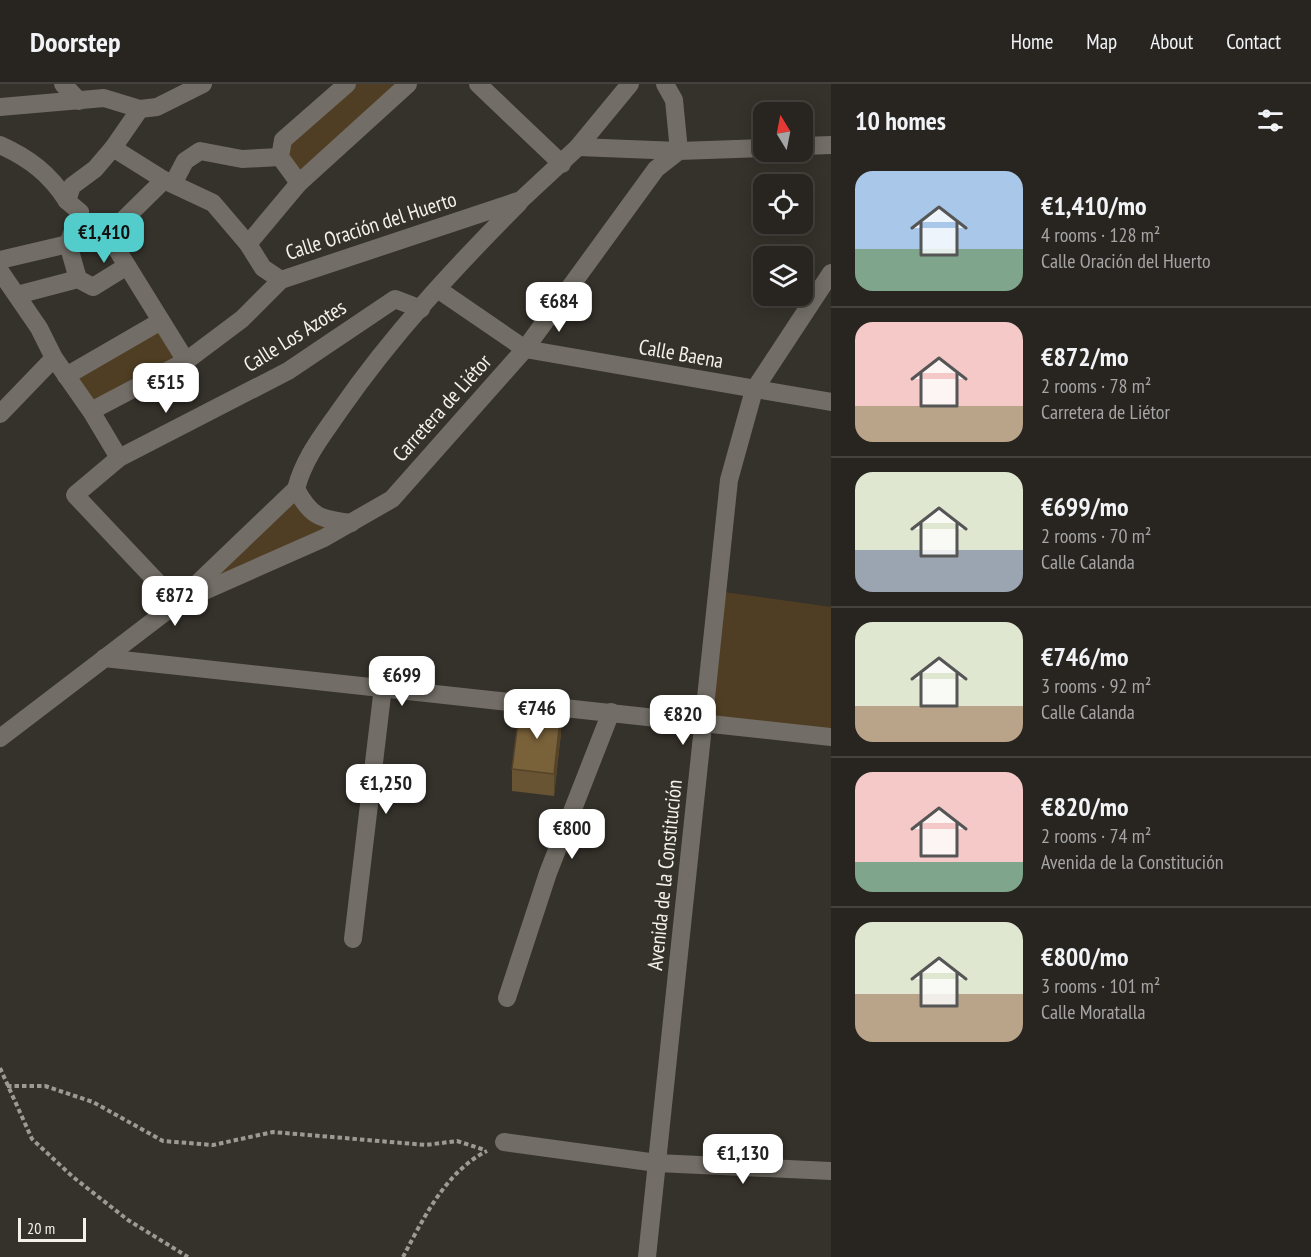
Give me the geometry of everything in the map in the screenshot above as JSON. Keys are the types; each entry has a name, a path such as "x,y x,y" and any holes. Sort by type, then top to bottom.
{"street":[{"path":"63,84 79,100"},
{"path":"111,84 132,106"},
{"path":"0,107 104,98 132,106 157,107 203,84"},
{"path":"299,183 280,157 283,140 347,84"},
{"path":"248,244 299,183 407,84"},
{"path":"478,84 562,164"},
{"name":"Calle Oración del Huerto","path":"91,411 186,361 242,319 281,280 521,200 578,147 630,84"},
{"path":"665,84 674,100 679,151"},
{"path":"67,201 72,186 95,169 113,148 132,106"},
{"path":"0,145 25,156 42,169 67,201 80,212 68,244 78,279"},
{"path":"813,146 831,145"},
{"path":"578,147 679,151 753,148"},
{"path":"113,148 169,182 213,202 248,244 263,268 281,280"},
{"path":"186,361 108,235 169,182 185,161 200,151 242,159 280,157"},
{"name":"Carretera de Liétor","path":"177,603 324,538 392,499 525,349 656,169 679,151"},
{"name":"Carretera de Liétor","path":"0,738 177,603 296,489 303,464 376,358 439,290 464,259 521,200"},
{"path":"0,260 68,244"},
{"path":"18,295 78,279 93,287 127,266"},
{"path":"0,271 18,295 39,328 54,358 91,411 119,458"},
{"name":"Avenida de la Constitución","path":"647,1257 729,480 754,390 831,273"},
{"name":"Calle Baena","path":"439,290 525,349 831,402"},
{"name":"Calle Los Azotes","path":"177,603 75,495 119,458 288,370 395,299 421,309"},
{"path":"66,376 161,321"},
{"path":"0,414 54,358"},
{"path":"296,489 306,508 323,519 351,523"},
{"path":"104,658 831,737"},
{"path":"353,939 382,687"},
{"path":"507,998 548,873 611,712"},
{"path":"504,1142 657,1163 831,1171"}],"path":[{"path":"0,1068 32,1139 73,1177 128,1220 188,1257"},
{"path":"7,1086 45,1086 93,1102 163,1141 213,1145 273,1132 426,1145 457,1141 488,1150"},
{"path":"403,1257 424,1218 449,1183 478,1155 504,1142"}],"shaded area":[{"path":"347,84 405,84 299,183 283,140"},
{"path":"161,321 186,361 91,411 66,376"},
{"path":"296,489 306,508 351,523 177,603"},
{"path":"717,591 831,607 831,737 704,722"}],"building":[{"path":"520,706 561,711 554,774 512,769"}]}
